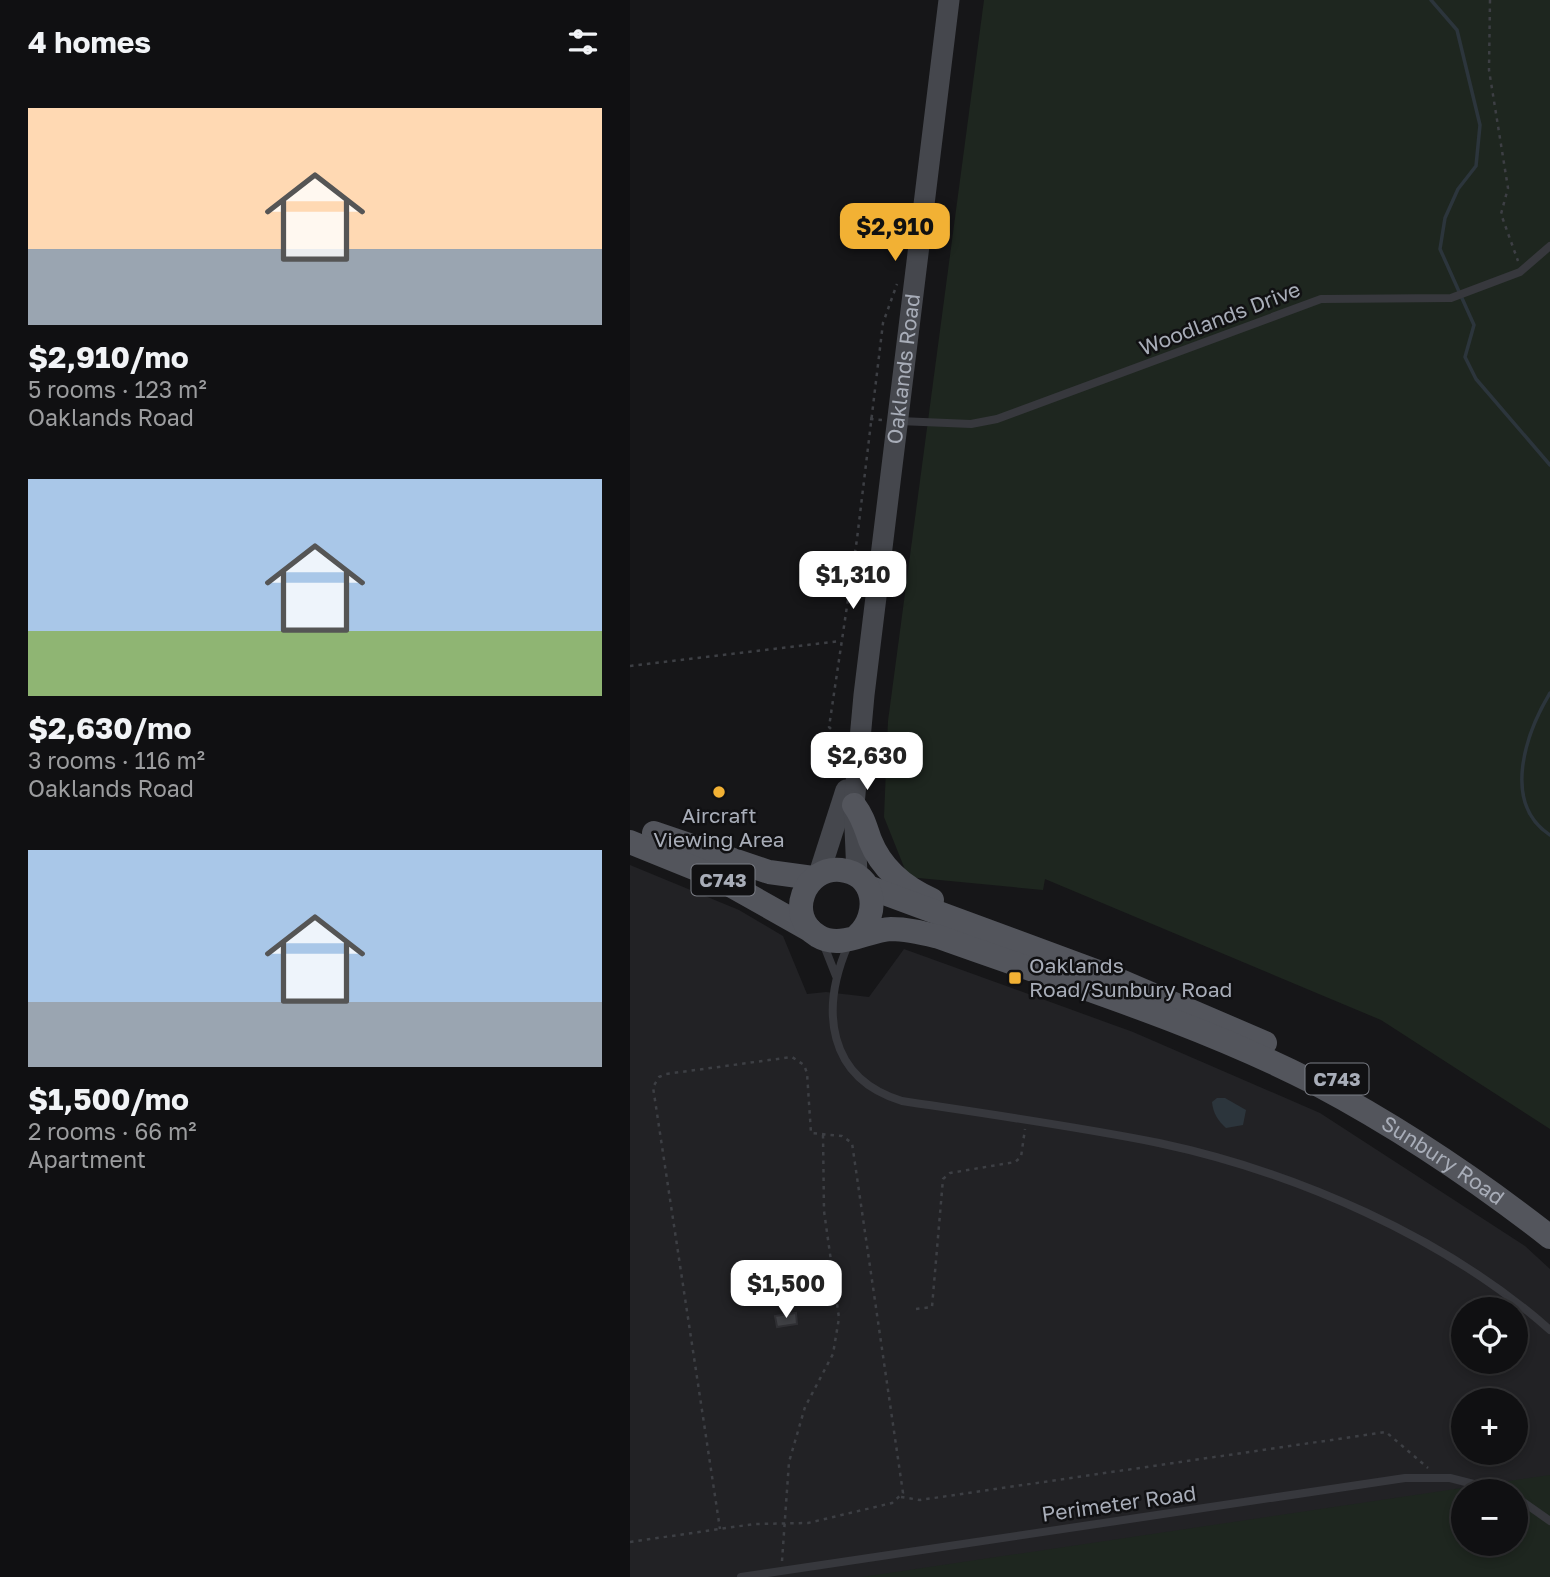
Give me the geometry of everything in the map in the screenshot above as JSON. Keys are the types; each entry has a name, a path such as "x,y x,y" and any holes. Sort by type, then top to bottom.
{"main road":[{"name":"Oaklands Road","path":"816,876 848,804 864,695 949,0"},
{"name":"Oaklands Road","path":"863,881 848,804 864,695"},
{"path":"848,804 862,816 876,853 892,874 913,891 1024,936 1110,976"},
{"name":"C743","path":"630,825 756,868 816,876 838,870 863,881"},
{"name":"C743","path":"630,842 716,877 815,934 836,942 854,937"},
{"path":"815,934 801,909 802,898 816,876"},
{"path":"854,937 866,928 873,908 863,881"},
{"name":"Sunbury Road","path":"863,881 1110,976 1238,1030 1360,1091 1435,1138 1550,1223"},
{"name":"Sunbury Road","path":"854,937 890,929 939,937 1251,1054 1313,1083 1432,1151 1550,1237"}],"lane":[{"name":"Woodlands Drive","path":"896,421 971,424 997,419 1321,299 1451,299 1478,286 1520,272 1550,246"},
{"path":"815,934 834,968 834,1040 842,1057 871,1088 902,1101 1161,1144 1301,1185 1417,1239 1475,1273 1550,1329"},
{"path":"836,983 854,937"},
{"name":"Perimeter Road","path":"741,1577 1405,1478 1451,1479"},
{"path":"1528,1505 1550,1521"}],"path":[{"path":"1490,0 1489,70 1508,188 1501,214 1515,249"},
{"path":"854,751 829,727 883,323 900,279"},
{"path":"630,666 842,641"},
{"path":"720,1529 654,1082 666,1074 792,1057 804,1065 807,1073 811,1133 848,1139 855,1156 904,1486 901,1497"},
{"path":"916,1309 932,1307 943,1178 950,1172 1015,1162 1021,1157 1026,1120"},
{"path":"782,1571 789,1462 806,1407 833,1354 839,1318 824,1211 823,1135"},
{"path":"630,1542 720,1529 808,1523 852,1510 886,1505 901,1497 920,1500 1385,1432 1438,1477"}],"shaded area":[{"path":"984,0 1550,0 1550,1129 1381,1020 1045,879 1043,890 908,877 884,817 888,721"},
{"path":"630,865 739,910 783,936 807,994 826,992 869,997 904,949 1133,1032 1320,1113 1525,1246 1550,1269 1550,1577 630,1577"},
{"path":"1217,1098 1225,1098 1246,1110 1243,1125 1226,1128 1223,1125 1216,1116 1212,1102"},
{"path":"1550,1475 1550,1577 862,1577 1451,1490 1451,1556 1528,1556 1528,1479 1523,1479"}],"building":[{"path":"796,1313 797,1324 777,1327 775,1316"}],"waterway":[{"path":"1431,0 1457,30 1480,125 1476,166 1458,189 1445,218 1440,249 1474,325 1465,357 1476,379 1550,465"},
{"path":"1550,693 1527,747 1522,787 1526,805 1535,821 1550,835"}],"place":[{"name":"Aircraft Viewing Area","path":"719,792"},
{"name":"Oaklands Road/Sunbury Road","path":"1015,978"}]}
